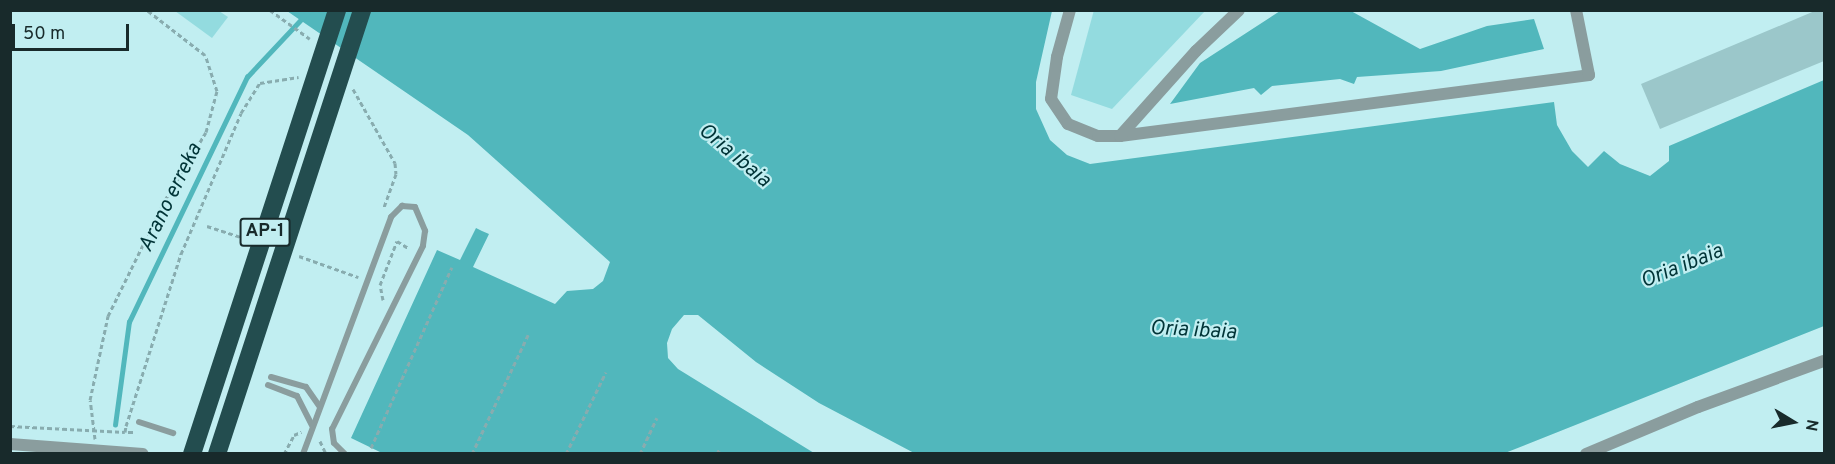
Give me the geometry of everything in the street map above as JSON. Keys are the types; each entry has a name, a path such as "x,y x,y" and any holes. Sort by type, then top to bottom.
{"highway":[{"name":"AP-1","path":"192,453 337,10"},
{"name":"AP-1","path":"218,453 362,10"}],"street":[{"path":"1070,10 1057,57 1051,99 1068,124 1098,136 1120,136 1589,75 1576,10"},
{"path":"1120,136 1196,51 1239,10"},
{"path":"1586,453 1698,406 1824,361"},
{"path":"10,444 73,450 96,448 140,453"}],"lane":[{"path":"303,453 392,217 402,206 415,207 425,231 423,246 332,429 334,442 345,453"},
{"path":"271,377 306,387 320,407"},
{"path":"268,386 297,396 312,426"},
{"path":"139,422 173,433"}],"path":[{"path":"96,448 90,400 108,316 165,200 206,132 217,91 205,55 147,10"},
{"path":"270,10 303,34"},
{"path":"125,432 181,254 241,113 260,83 309,79"},
{"path":"351,86 395,163 396,174 381,216"},
{"path":"380,285 397,241 409,247 404,257"},
{"path":"360,277 363,267"},
{"path":"371,448 452,267"},
{"path":"472,453 528,335"},
{"path":"566,453 606,372"},
{"path":"640,453 657,418"},
{"path":"10,426 141,434"},
{"path":"717,453 720,448"}],"shaded area":[{"path":"1094,10 1205,11 1112,109 1071,95"},
{"path":"175,11 219,11 228,17 212,38"}],"water":[{"name":"Oria ibaia","path":"287,11 1052,11 1036,82 1036,109 1050,140 1067,155 1090,164 1554,102 1557,125 1572,151 1588,167 1604,151 1620,164 1650,176 1669,161 1669,146 1824,80 1824,326 1505,453 916,454 819,403 756,362 698,315 684,315 672,329 667,343 668,358 678,369 814,453 382,453 351,438 437,250 460,260 476,228 489,234 473,267 555,304 567,291 593,289 603,281 610,262 468,135"},
{"path":"1280,11 1351,11 1420,49 1487,26 1534,19 1544,49 1441,71 1357,77 1354,84 1340,79 1272,86 1261,95 1254,88 1170,104 1200,63"}],"building":[{"path":"1817,10 1824,10 1824,61 1660,129 1641,84"}],"waterway":[{"name":"Arano erreka","path":"115,425 129,322 247,77 310,10"}]}
